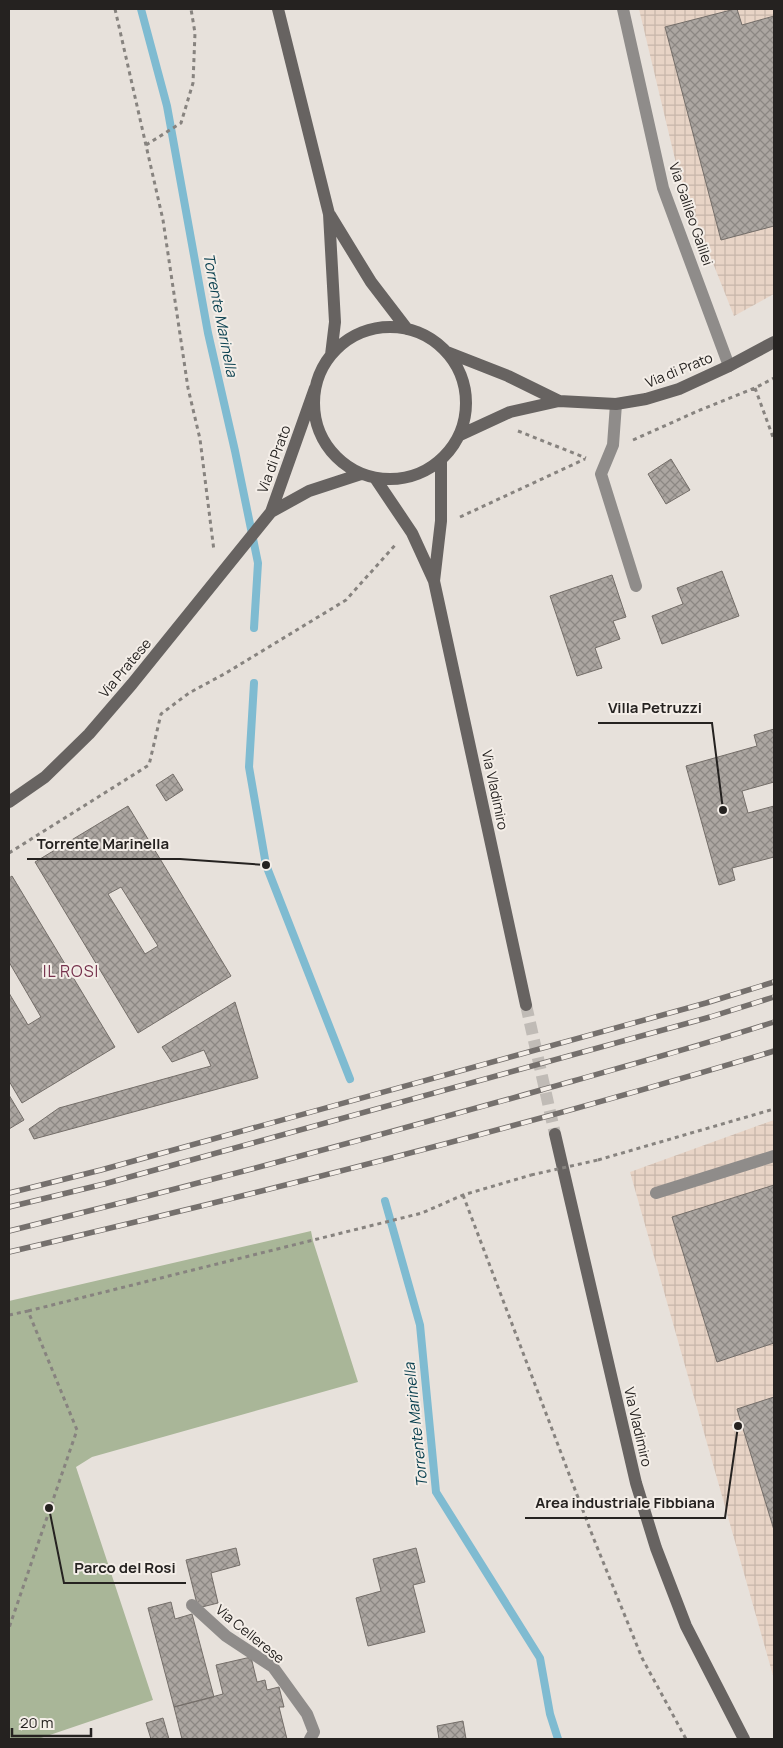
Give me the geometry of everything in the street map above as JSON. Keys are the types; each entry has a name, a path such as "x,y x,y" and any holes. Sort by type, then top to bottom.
{"main road":[{"path":"278,9 329,214 335,322 331,355"},
{"path":"329,214 371,282 408,329"},
{"name":"Via di Prato","path":"250,539 271,512 315,388 324,365 343,343 358,334 390,327 408,329 429,337 447,352 458,367 464,383 467,401 465,418 460,435 452,449 441,460 421,473 398,479 375,478 361,474 339,460 323,439 314,414 315,388"},
{"name":"Via di Prato","path":"460,435 510,412 559,401 616,404 646,399 679,388 729,366 774,342"},
{"name":"Via di Prato","path":"447,352 508,376 559,401"},
{"name":"Via Vladimiro","path":"434,582 441,521 441,460"},
{"name":"Via di Prato","path":"271,512 309,491 361,474"},
{"name":"Via Vladimiro","path":"375,478 412,533 434,582 526,1005"},
{"name":"Via Pratese","path":"9,802 45,776 89,734 250,539"},
{"name":"Via Vladimiro","path":"555,1134 636,1483 656,1548 686,1626 744,1739"}],"street":[{"name":"Via Galileo Galilei","path":"623,9 663,188 729,366"},
{"path":"616,404 613,445 601,474 636,586"},
{"path":"656,1193 774,1156"},
{"name":"Via Cellerese","path":"192,1605 226,1636 273,1667 307,1714 314,1732 310,1739"}],"path":[{"path":"115,9 163,220 188,388 200,439 214,553"},
{"path":"146,145 181,123 193,83 195,33 192,9"},
{"path":"627,442 756,388 774,378"},
{"path":"756,388 774,440"},
{"path":"454,520 587,458 515,429"},
{"path":"9,853 149,765 162,714 189,693 226,673 346,600 394,545"},
{"path":"9,1314 28,1311 422,1213 464,1195 531,1175 598,1160 774,1109"},
{"path":"464,1195 593,1537 642,1658 686,1739"},
{"path":"9,1628 11,1617 77,1430 28,1311"}],"shaded area":[{"path":"639,9 774,9 774,294 734,316 680,180"},
{"path":"774,1120 774,1679 630,1172"}],"green space":[{"path":"311,1231 358,1382 92,1457 76,1467 153,1700 38,1739 9,1739 9,1301"}],"building":[{"path":"737,9 742,25 774,16 774,226 721,240 665,27"},
{"path":"671,459 690,490 666,504 648,474"},
{"path":"722,571 739,616 662,644 652,616 683,604 677,588"},
{"path":"612,575 626,617 613,621 620,639 595,648 602,668 577,676 550,596"},
{"path":"774,729 774,782 742,791 748,813 774,806 774,857 732,868 735,880 719,885 686,766 757,746 754,735"},
{"path":"173,774 183,790 166,801 156,785"},
{"path":"128,806 231,976 138,1033 35,862","holes":["121,887 158,946 145,954 108,894"]},
{"path":"12,876 115,1047 22,1103 9,1081 9,993 28,1025 41,1017 9,962 9,878"},
{"path":"235,1002 258,1078 34,1139 29,1129 59,1108 211,1066 204,1050 172,1062 162,1047"},
{"path":"9,1095 24,1120 9,1129"},
{"path":"774,1185 774,1343 717,1362 672,1217"},
{"path":"774,1397 774,1530 737,1409"},
{"path":"236,1548 240,1565 211,1573 218,1603 198,1608 186,1560"},
{"path":"416,1548 425,1582 413,1585 425,1632 368,1646 356,1598 381,1591 373,1559"},
{"path":"171,1602 175,1619 192,1614 214,1697 174,1707 148,1608"},
{"path":"251,1657 257,1682 265,1680 267,1690 279,1687 284,1707 279,1707 287,1739 182,1739 174,1707 223,1694 216,1665"},
{"path":"163,1718 169,1739 151,1739 146,1723"},
{"path":"463,1721 466,1739 439,1739 437,1726"}],"waterway":[{"name":"Torrente Marinella","path":"141,9 167,106 208,333 258,563 254,628"},
{"name":"Torrente Marinella","path":"254,683 249,767 266,865 350,1079"},
{"name":"Torrente Marinella","path":"385,1201 420,1325 436,1492 540,1658 550,1714 558,1739"}],"tunnel":[{"path":"526,1005 555,1134"}],"railway":[{"path":"9,1193 101,1170 706,1003 774,982"},
{"path":"9,1207 104,1184 710,1017 774,997"},
{"path":"9,1231 408,1127 658,1057 774,1022"},
{"path":"9,1252 393,1158 584,1106 774,1051"}],"place":[{"name":"Villa Petruzzi","path":"723,810"},
{"name":"Torrente Marinella","path":"266,865"},
{"name":"Area industriale Fibbiana","path":"738,1426"},
{"name":"Parco del Rosi","path":"49,1508"}],"district":[{"name":"IL ROSI","path":"71,971"}]}
